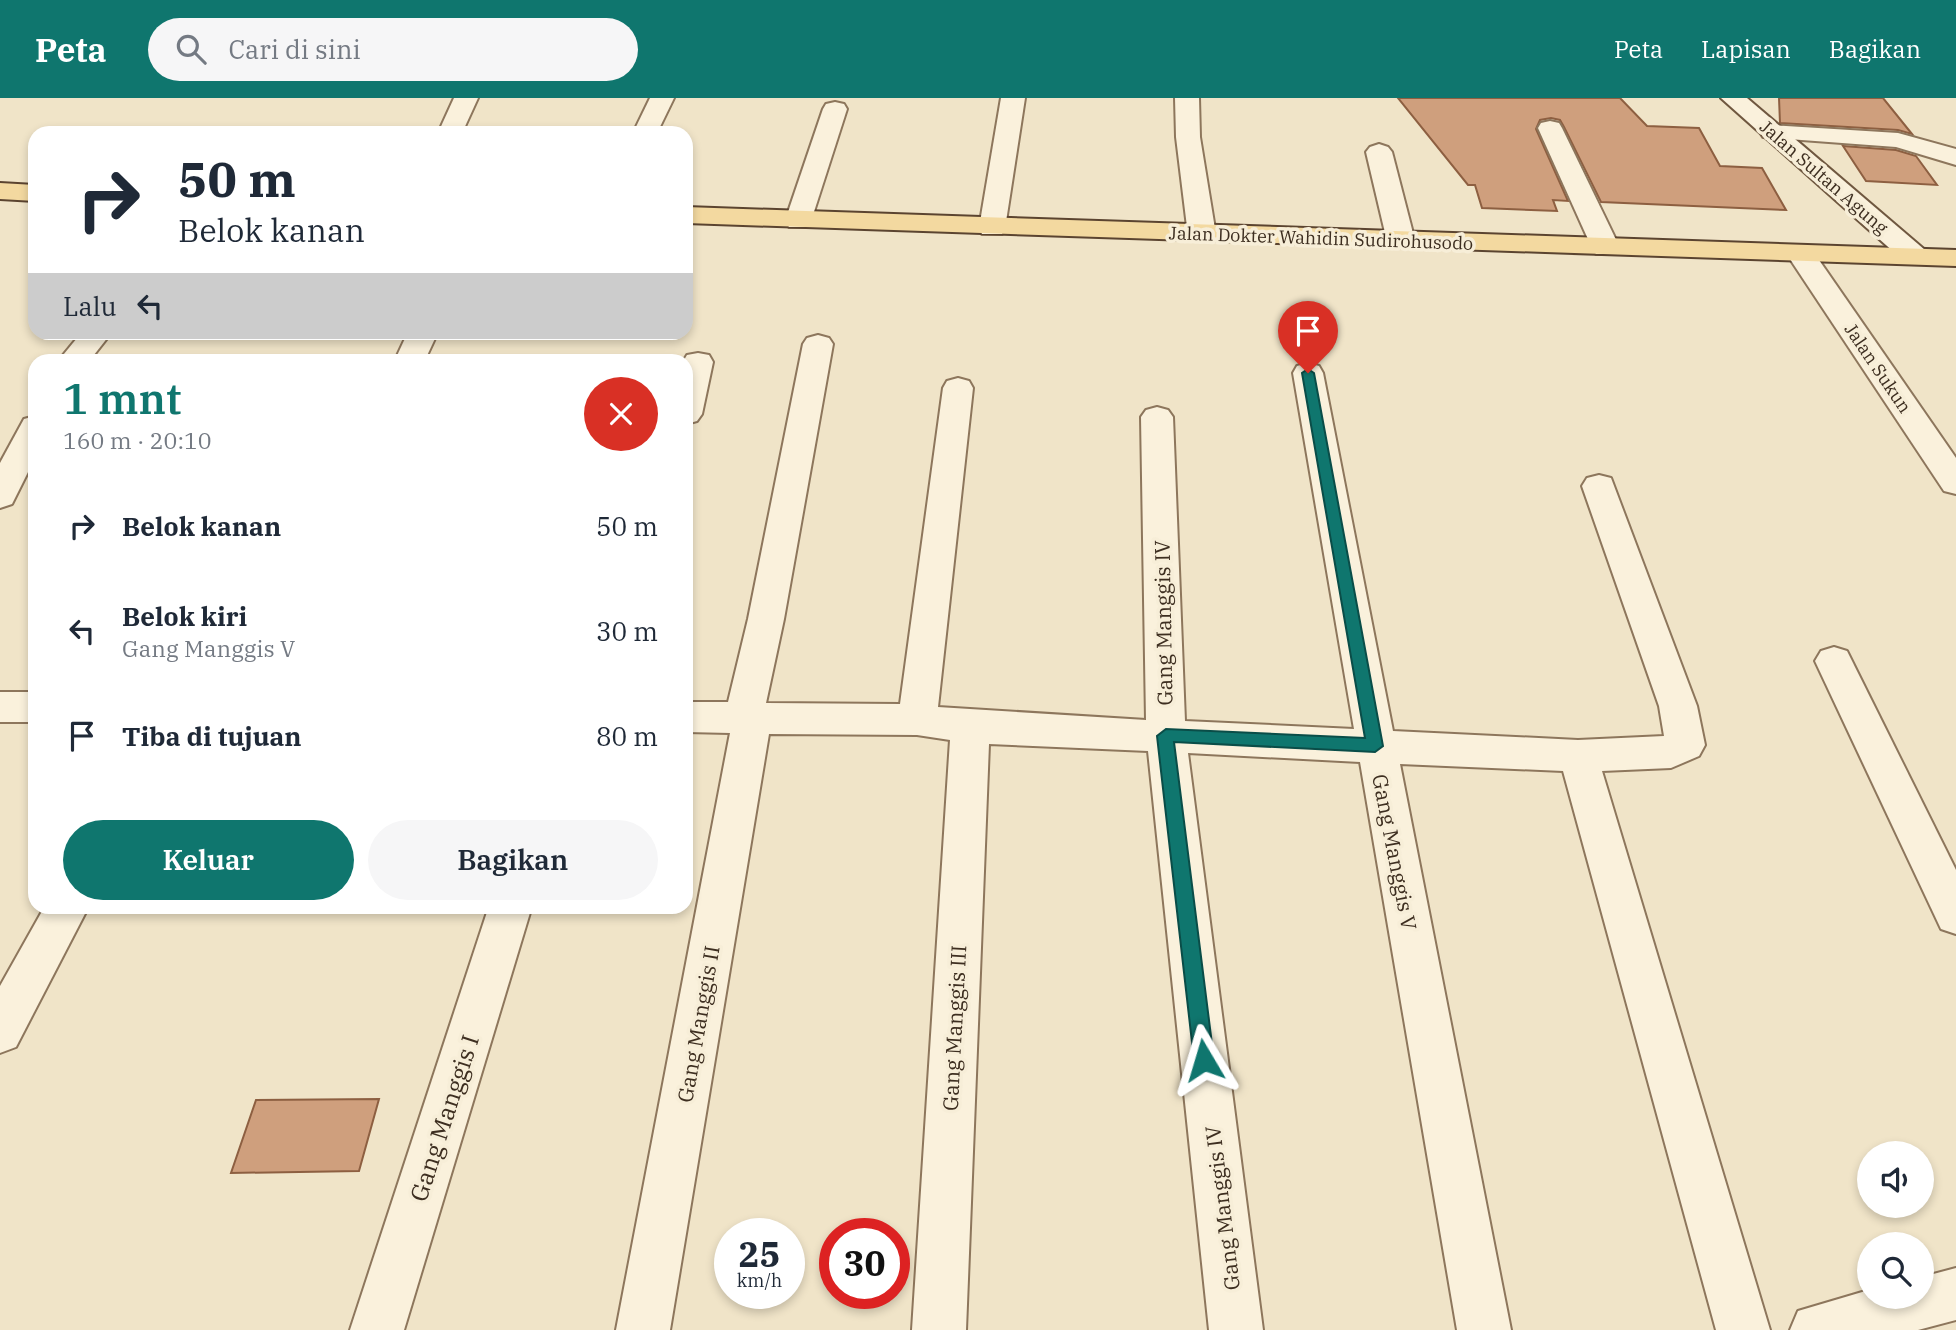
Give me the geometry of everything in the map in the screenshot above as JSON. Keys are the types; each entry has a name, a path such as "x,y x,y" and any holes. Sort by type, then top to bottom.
{"main road":[{"path":"0,191 28,193"},
{"name":"Jalan Dokter Wahidin Sudirohusodo","path":"693,215 992,228 1956,258"}],"street":[{"path":"453,126 466,98"},
{"path":"648,126 662,98"},
{"path":"992,228 1013,98"},
{"name":"Jalan Sultan Agung","path":"1733,98 1915,256"},
{"path":"1188,100 1188,137 1202,235"},
{"path":"798,221 835,108"},
{"path":"1550,128 1606,248"},
{"path":"1772,132 1898,140 1956,157"},
{"path":"1379,152 1401,241"},
{"name":"Jalan Sukun","path":"1800,253 1956,483"},
{"path":"79,354 91,340"},
{"name":"Gang Manggis II","path":"643,1330 748,719 818,344"},
{"path":"693,384 698,362"},
{"name":"Gang Manggis V","path":"1308,373 1484,1330"},
{"path":"917,720 958,388"},
{"name":"Gang Manggis IV","path":"1157,417 1166,736 1236,1330"},
{"path":"0,496 28,440"},
{"path":"693,717 917,720 970,727 1578,756 1671,752 1685,745 1686,739 1678,706 1599,486"},
{"path":"1835,660 1956,915"},
{"path":"0,707 28,707"},
{"name":"Gang Manggis III","path":"939,1330 970,727"},
{"path":"1578,756 1743,1330"},
{"path":"0,1031 64,914"},
{"name":"Gang Manggis I","path":"377,1330 508,914"},
{"path":"1817,1330 1956,1294"}],"building":[{"path":"1398,98 1620,98 1647,126 1699,128 1720,166 1762,168 1786,210 1601,202 1560,120 1551,118 1540,120 1536,129 1568,201 1553,200 1557,211 1482,208 1475,185 1468,185"},
{"path":"1779,98 1883,98 1912,134 1898,130 1780,123"},
{"path":"1843,146 1896,150 1916,156 1937,185 1866,181"},
{"path":"379,1099 359,1171 231,1173 256,1100"}],"route":[{"path":"1204,1060 1166,736 1375,746 1308,373"}]}
